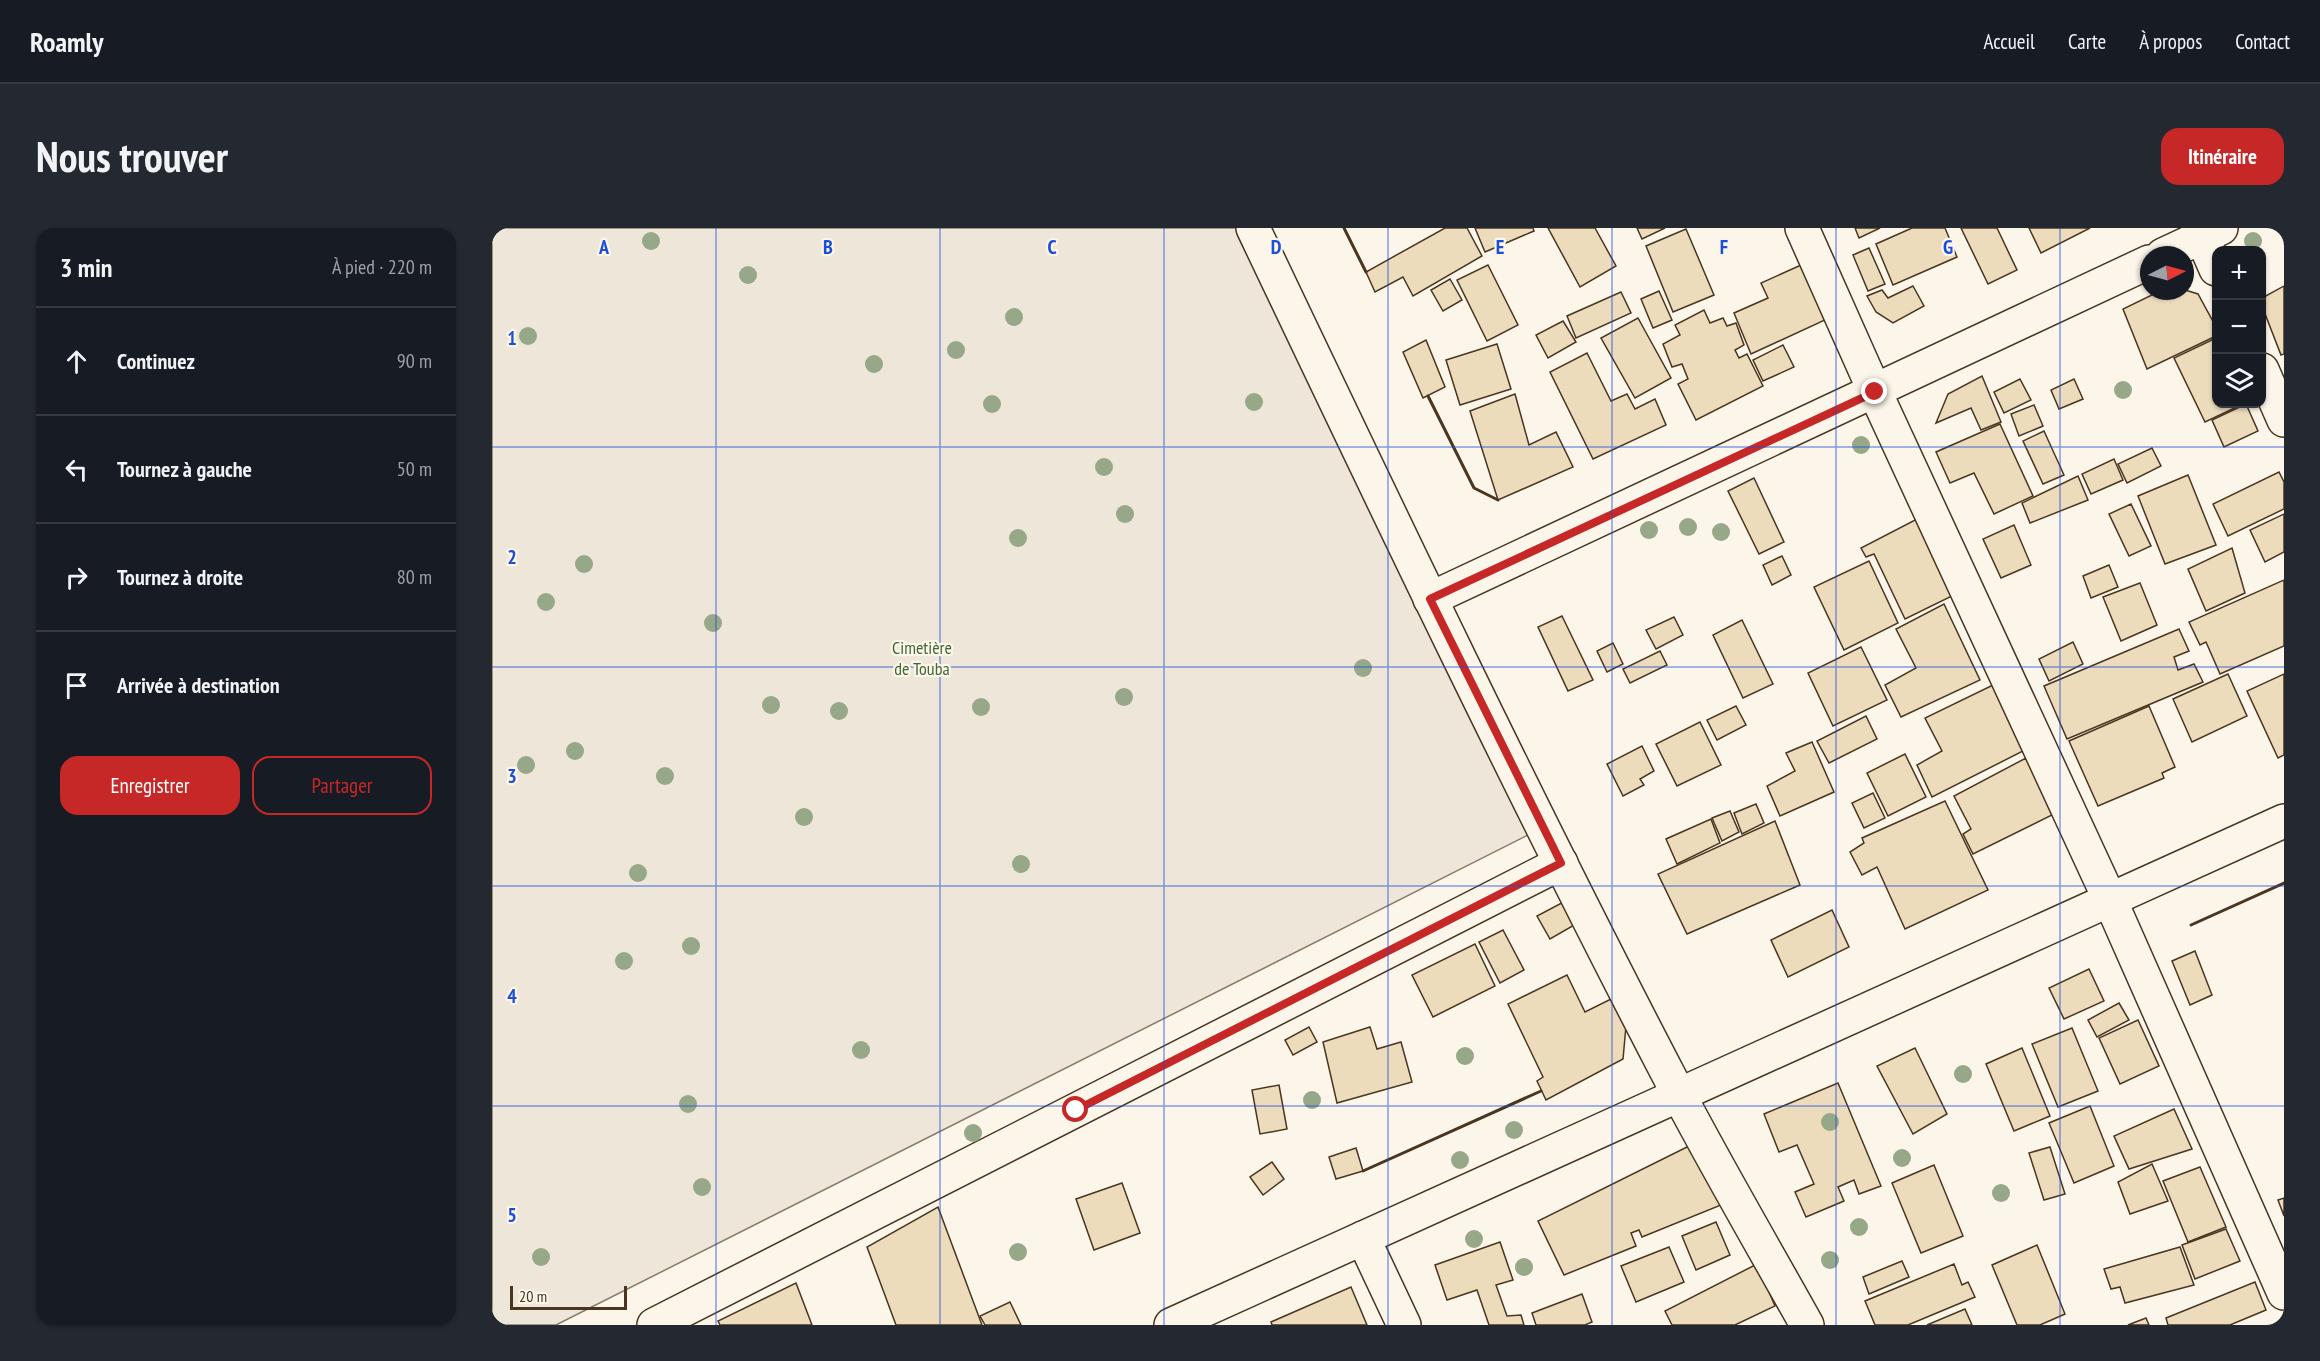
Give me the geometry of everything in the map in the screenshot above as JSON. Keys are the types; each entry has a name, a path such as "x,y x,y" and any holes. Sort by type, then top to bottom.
{"street":[{"path":"1253,228 1430,599 1561,863 1679,1095 1807,1325"},
{"path":"1802,228 1875,392 2110,900 2284,1293"},
{"path":"2180,246 2207,231 2212,250"},
{"path":"1430,599 2140,266"},
{"path":"2266,379 2284,420"},
{"path":"1172,1325 2284,821"},
{"path":"654,1325 1561,863"},
{"path":"1363,1238 1404,1325"}],"green space":[{"name":"Cimetière de Touba","path":"492,228 1243,228 1532,833 556,1325 492,1325"}],"building":[{"path":"1445,228 1467,228 1482,256 1413,296 1403,277 1375,292 1366,272"},
{"path":"1475,228 1533,228 1534,231 1485,252"},
{"path":"1548,228 1595,228 1616,266 1580,287"},
{"path":"1637,228 1665,228 1642,239"},
{"path":"1855,228 1880,228 1859,238"},
{"path":"1912,228 1945,228 1957,257 1893,285 1876,244"},
{"path":"1961,228 1997,228 2017,270 1988,284"},
{"path":"2029,228 2090,228 2041,253"},
{"path":"1686,229 1714,295 1673,312 1646,246"},
{"path":"1869,248 1885,284 1868,291 1853,255"},
{"path":"1488,265 1518,325 1487,341 1457,280"},
{"path":"1801,265 1825,320 1751,354 1734,313 1768,298 1761,283"},
{"path":"1450,279 1462,300 1443,311 1431,290"},
{"path":"1913,286 1924,306 1893,323 1876,312 1867,296 1882,290 1888,298"},
{"path":"2284,286 2284,354 2281,355 2266,316 2266,296"},
{"path":"1659,291 1672,320 1653,328 1641,299"},
{"path":"1621,292 1631,313 1576,338 1567,316"},
{"path":"2194,293 2198,294 2212,320 2212,338 2147,369 2123,309 2142,300 2194,300"},
{"path":"1704,310 1710,323 1723,318 1727,326 1736,323 1744,345 1735,350 1739,358 1747,354 1763,386 1696,420 1678,384 1688,379 1682,364 1672,367 1663,344 1680,335 1675,325"},
{"path":"1638,318 1671,378 1635,398 1601,338"},
{"path":"1563,321 1576,342 1548,358 1536,335"},
{"path":"1426,340 1445,387 1423,398 1403,352"},
{"path":"2212,340 2212,408 2235,408 2205,422 2174,358"},
{"path":"1497,344 1511,389 1460,405 1446,360"},
{"path":"1783,345 1794,367 1763,381 1753,360"},
{"path":"1587,353 1611,401 1627,394 1635,409 1655,399 1666,425 1593,459 1550,372"},
{"path":"1982,376 2001,422 1981,430 1971,408 1936,423 1948,394"},
{"path":"2020,379 2031,400 2004,413 1994,392"},
{"path":"2074,379 2083,399 2059,409 2051,390"},
{"path":"1515,394 1529,445 1556,432 1573,467 1498,500 1470,411"},
{"path":"2034,405 2043,426 2019,436 2011,414"},
{"path":"2238,408 2248,408 2258,431 2224,447 2212,420"},
{"path":"2000,424 2033,496 1994,514 1974,473 1950,483 1936,452"},
{"path":"2044,431 2064,475 2043,484 2023,441"},
{"path":"2152,448 2161,466 2127,483 2118,464"},
{"path":"2114,459 2123,480 2091,494 2082,474"},
{"path":"2279,472 2284,482 2284,509 2228,536 2213,504"},
{"path":"2188,475 2216,545 2165,564 2138,496"},
{"path":"2078,476 2088,500 2030,523 2022,503"},
{"path":"1754,478 1784,542 1759,554 1728,491"},
{"path":"2131,504 2151,546 2129,556 2109,514"},
{"path":"2284,514 2284,552 2265,562 2250,530"},
{"path":"1917,519 1952,596 1905,619 1874,554 1866,557 1861,548"},
{"path":"2014,525 2031,565 2001,578 1983,539"},
{"path":"2232,548 2245,593 2206,611 2188,569"},
{"path":"1782,556 1791,575 1772,585 1763,565"},
{"path":"1869,561 1898,623 1844,650 1814,587"},
{"path":"2109,565 2118,587 2091,598 2083,576"},
{"path":"2284,580 2284,646 2220,674 2206,642 2200,645 2189,622"},
{"path":"2140,583 2157,625 2121,641 2103,597"},
{"path":"1944,604 1980,680 1901,717 1885,685 1916,668 1896,629"},
{"path":"1562,616 1593,680 1568,691 1538,627"},
{"path":"1674,617 1683,635 1656,649 1646,630"},
{"path":"1742,620 1773,684 1743,698 1713,635"},
{"path":"2179,629 2189,651 2174,657 2178,670 2194,664 2203,682 2067,739 2044,686"},
{"path":"2073,642 2083,664 2049,681 2039,659"},
{"path":"1613,643 1623,664 1607,672 1597,651"},
{"path":"1861,647 1887,700 1833,726 1808,673"},
{"path":"1660,651 1667,665 1630,683 1623,669"},
{"path":"2228,674 2247,716 2192,742 2173,699"},
{"path":"2284,674 2284,755 2278,758 2247,691"},
{"path":"1993,685 2025,750 1932,797 1917,765 1942,751 1925,718"},
{"path":"1736,706 1746,725 1717,740 1707,720"},
{"path":"2149,706 2175,767 2162,773 2164,778 2098,806 2069,741"},
{"path":"1866,716 1877,739 1829,763 1817,741"},
{"path":"1700,722 1721,765 1677,786 1656,744"},
{"path":"1812,742 1834,792 1780,816 1767,786 1795,771 1786,753"},
{"path":"1642,746 1654,771 1640,779 1644,785 1623,796 1607,764"},
{"path":"1905,754 1926,797 1888,816 1867,773"},
{"path":"2026,758 2052,815 1973,854 1963,834 1971,829 1954,796"},
{"path":"1873,793 1885,818 1864,828 1852,803"},
{"path":"1945,801 1988,890 1905,929 1877,867 1862,875 1850,852 1864,843 1862,838"},
{"path":"1756,804 1764,823 1742,834 1734,813"},
{"path":"1730,811 1739,832 1722,841 1712,818"},
{"path":"1711,819 1720,843 1677,864 1666,839"},
{"path":"1775,821 1800,885 1687,934 1658,874"},
{"path":"1571,898 1583,920 1550,939 1537,916"},
{"path":"1832,910 1849,947 1788,977 1771,940"},
{"path":"1503,930 1524,970 1500,983 1479,942"},
{"path":"1475,944 1495,986 1433,1017 1412,975"},
{"path":"2195,951 2212,995 2190,1005 2172,961"},
{"path":"2089,969 2104,1001 2064,1019 2049,988"},
{"path":"1567,975 1585,1012 1611,999 1626,1026 1623,1059 1546,1100 1537,1081 1543,1077 1508,1004"},
{"path":"2119,1003 2129,1020 2097,1037 2088,1020"},
{"path":"2138,1020 2159,1066 2120,1084 2099,1038"},
{"path":"1309,1027 1317,1042 1293,1055 1285,1040"},
{"path":"1370,1027 1377,1049 1401,1042 1412,1082 1337,1103 1323,1042"},
{"path":"2072,1028 2098,1091 2058,1107 2032,1044"},
{"path":"1915,1048 1947,1114 1913,1134 1877,1066"},
{"path":"2022,1048 2050,1116 2014,1131 1986,1064"},
{"path":"1838,1083 1881,1186 1859,1194 1854,1180 1838,1187 1844,1201 1806,1217 1795,1192 1814,1184 1797,1145 1779,1152 1764,1114"},
{"path":"1279,1085 1287,1129 1260,1134 1252,1090"},
{"path":"2090,1106 2114,1166 2074,1183 2049,1123"},
{"path":"2174,1109 2192,1149 2129,1169 2114,1136"},
{"path":"1689,1146 1726,1203 1642,1237 1639,1230 1631,1233 1636,1246 1564,1275 1538,1221"},
{"path":"2050,1147 2065,1194 2044,1200 2029,1153"},
{"path":"1356,1148 1363,1171 1336,1179 1329,1157"},
{"path":"1272,1162 1284,1179 1263,1195 1250,1177"},
{"path":"2152,1164 2168,1201 2130,1214 2118,1182"},
{"path":"1934,1165 1963,1236 1921,1253 1892,1183"},
{"path":"2200,1167 2226,1227 2188,1242 2163,1181"},
{"path":"1122,1183 1140,1233 1094,1250 1076,1199"},
{"path":"2284,1198 2284,1216 2278,1200"},
{"path":"938,1207 982,1325 896,1325 867,1247"},
{"path":"1716,1222 1730,1255 1696,1270 1682,1236"},
{"path":"2226,1229 2240,1261 2195,1279 2182,1245"},
{"path":"1500,1242 1513,1280 1496,1285 1507,1316 1521,1315 1524,1325 1489,1325 1477,1290 1447,1300 1435,1265"},
{"path":"2037,1245 2065,1314 2040,1325 2017,1325 1992,1265"},
{"path":"1669,1247 1684,1282 1636,1302 1621,1266"},
{"path":"2180,1247 2194,1285 2125,1303 2120,1287 2111,1289 2104,1269"},
{"path":"1902,1261 1909,1277 1869,1294 1863,1277"},
{"path":"1757,1264 1775,1306 1735,1325 1672,1325 1665,1311"},
{"path":"1954,1264 1962,1285 1968,1282 1975,1297 1908,1325 1875,1325 1865,1301"},
{"path":"2255,1282 2266,1310 2230,1325 2168,1325 2166,1318"},
{"path":"796,1283 812,1325 720,1325 718,1321"},
{"path":"1351,1287 1367,1325 1272,1325 1271,1322"},
{"path":"1582,1294 1592,1322 1585,1325 1536,1325 1532,1313"},
{"path":"1010,1302 1021,1325 985,1325 980,1316"},
{"path":"1965,1309 1972,1325 1927,1325"},
{"path":"2146,1318 2149,1325 2128,1325"}],"wall":[{"path":"1344,228 1366,272"},
{"path":"1428,396 1474,488 1498,500"},
{"path":"2191,925 2284,883"},
{"path":"1363,1171 1541,1091"}],"route":[{"path":"1076,1110 1561,863 1430,599 1875,392"}]}
